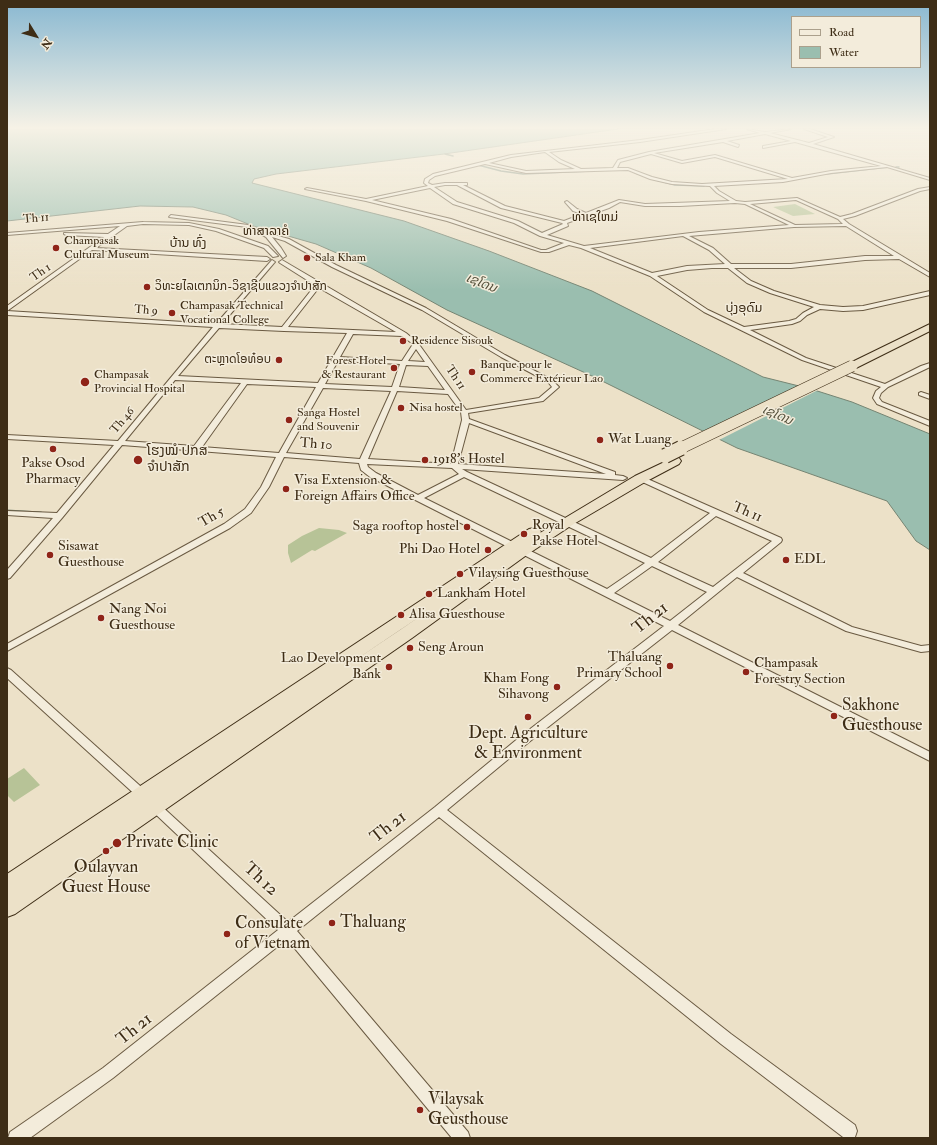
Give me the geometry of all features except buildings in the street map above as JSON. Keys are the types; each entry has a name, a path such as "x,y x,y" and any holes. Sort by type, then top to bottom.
{"highway":[{"path":"855,368 930,327"},
{"path":"7,886 399,623 562,519 623,478 670,459 855,368 930,334"},
{"path":"562,519 640,479 670,459"},
{"path":"7,907 406,634 517,548"}],"street":[{"path":"426,182 455,203 516,222 542,235 583,247 652,275 706,310 804,359 886,386"},
{"path":"670,182 711,185 746,182"},
{"path":"456,184 503,207 564,222 619,202 644,205 745,203 797,199 840,218 847,225 930,275"},
{"path":"366,200 431,187 466,184"},
{"path":"711,185 718,192 735,202"},
{"path":"840,218 853,215 920,190 930,188"},
{"path":"307,189 366,200 436,216 541,251 547,251 569,243"},
{"path":"567,202 575,210 586,214"},
{"path":"745,203 794,226"},
{"path":"92,249 282,259 279,248 268,236 248,226 171,216"},
{"name":"Th 11","path":"7,234 161,222 203,226 266,247 271,259"},
{"path":"542,235 566,225 564,222"},
{"name":"Th 1","path":"7,309 126,224"},
{"path":"583,247 699,233 794,226 847,225"},
{"path":"51,230 52,233 111,236"},
{"path":"259,232 287,240 334,266 417,306 466,333 503,356 550,381 556,387 541,400 465,416"},
{"path":"684,235 711,249 739,275 760,287 819,307 843,309 863,308 930,293"},
{"path":"652,275 687,268 791,266 853,259 901,257"},
{"name":"Th 46","path":"7,576 218,326 271,259"},
{"name":"Th 11","path":"282,259 322,287 404,334 416,344 465,416"},
{"path":"284,329 315,289 322,287"},
{"path":"742,329 790,323 798,320 805,314 819,307"},
{"name":"Th 9","path":"7,313 218,326 404,334"},
{"name":"Th 5","path":"7,648 239,519 248,511 265,487 281,455 351,332"},
{"path":"416,344 404,362 363,461 364,468 373,475 418,498 930,757"},
{"path":"336,359 430,364"},
{"path":"930,366 923,367 886,386 878,392 876,398 879,403 930,424"},
{"path":"174,378 450,392"},
{"path":"197,448 245,382"},
{"path":"921,394 930,398"},
{"path":"465,416 454,466 464,474 713,591"},
{"path":"465,416 623,478"},
{"name":"Th 10","path":"7,437 197,448 363,461 623,478"},
{"path":"418,498 464,474"},
{"name":"Th 11","path":"640,479 778,540"},
{"path":"7,513 59,516"},
{"path":"607,593 632,577 715,513"},
{"name":"Th 21","path":"16,1138 108,1073 439,810 525,739 778,540"},
{"path":"736,574 849,629 921,649 930,648"},
{"name":"Th 12","path":"7,672 142,794 288,930 462,1138"},
{"path":"439,810 726,1039 849,1131"}],"shaded area":[{"path":"795,204 815,214 793,216 773,207"},
{"path":"319,528 339,530 347,533 315,551 312,550 291,563 288,553 288,545"},
{"path":"24,768 40,785 14,802 7,795 7,779"}],"water":[{"name":"ເຊໂດນ","path":"7,182 252,182 404,221 489,251 592,291 763,377 811,389 852,402 930,434 930,550 916,541 887,501 737,448 592,376 447,310 371,268 316,244 253,226 226,215 193,207 140,206 7,221"}],"pier":[{"path":"812,387 820,389 717,441 701,433"}],"waterway":[{"path":"665,182 675,185 704,186"},
{"path":"7,511 41,513"}],"place":[{"name":"Champasak Cultural Museum","path":"56,248"},
{"name":"Sala Kham","path":"307,258"},
{"name":"ວິທະຍໄລເຕກນິກ-ວິຊາຊີບແຂວງຈໍາປາສັກ","path":"147,287"},
{"name":"Champasak Technical Vocational College","path":"172,313"},
{"name":"Residence Sisouk","path":"403,341"},
{"name":"ຕະຫຼາດໂອທ໋ອບ","path":"279,360"},
{"name":"Forest Hotel & Restaurant","path":"394,368"},
{"name":"Banque pour le Commerce Extérieur Lao","path":"472,372"},
{"name":"Champasak Provincial Hospital","path":"85,382"},
{"name":"Nisa hostel","path":"401,408"},
{"name":"Sanga Hostel and Souvenir","path":"289,420"},
{"name":"Wat Luang","path":"600,440"},
{"name":"Pakse Osod Pharmacy","path":"53,449"},
{"name":"ໂຮງໝໍ ປກສ ຈຳປາສັກ","path":"138,460"},
{"name":"1918’s Hostel","path":"425,460"},
{"name":"Visa Extension & Foreign Affairs Office","path":"286,489"},
{"name":"Saga rooftop hostel","path":"467,527"},
{"name":"Royal Pakse Hotel","path":"524,534"},
{"name":"Phi Dao Hotel","path":"488,550"},
{"name":"Sisawat Guesthouse","path":"50,555"},
{"name":"EDL","path":"786,560"},
{"name":"Vilaysing Guesthouse","path":"460,574"},
{"name":"Lankham Hotel","path":"429,594"},
{"name":"Alisa Guesthouse","path":"401,615"},
{"name":"Nang Noi Guesthouse","path":"101,618"},
{"name":"Seng Aroun","path":"410,648"},
{"name":"Thaluang Primary School","path":"670,666"},
{"name":"Lao Development Bank","path":"389,667"},
{"name":"Champasak Forestry Section","path":"746,672"},
{"name":"Kham Fong Sihavong","path":"557,687"},
{"name":"Sakhone Guesthouse","path":"834,716"},
{"name":"Dept. Agriculture & Environment","path":"528,717"},
{"name":"Private Clinic","path":"117,843"},
{"name":"Oulayvan Guest House","path":"106,851"},
{"name":"Thaluang","path":"332,923"},
{"name":"Consulate of Vietnam","path":"227,934"},
{"name":"Vilaysak Geusthouse","path":"420,1110"}],"district":[{"name":"ທ່າເຊໃຫມ່","path":"595,218"},
{"name":"ທ່າສາລາຄໍ","path":"266,232"},
{"name":"ບ້ານ ທົ່ງ","path":"188,244"},
{"name":"ບຸ່ງອຸດົມ","path":"744,309"}]}
